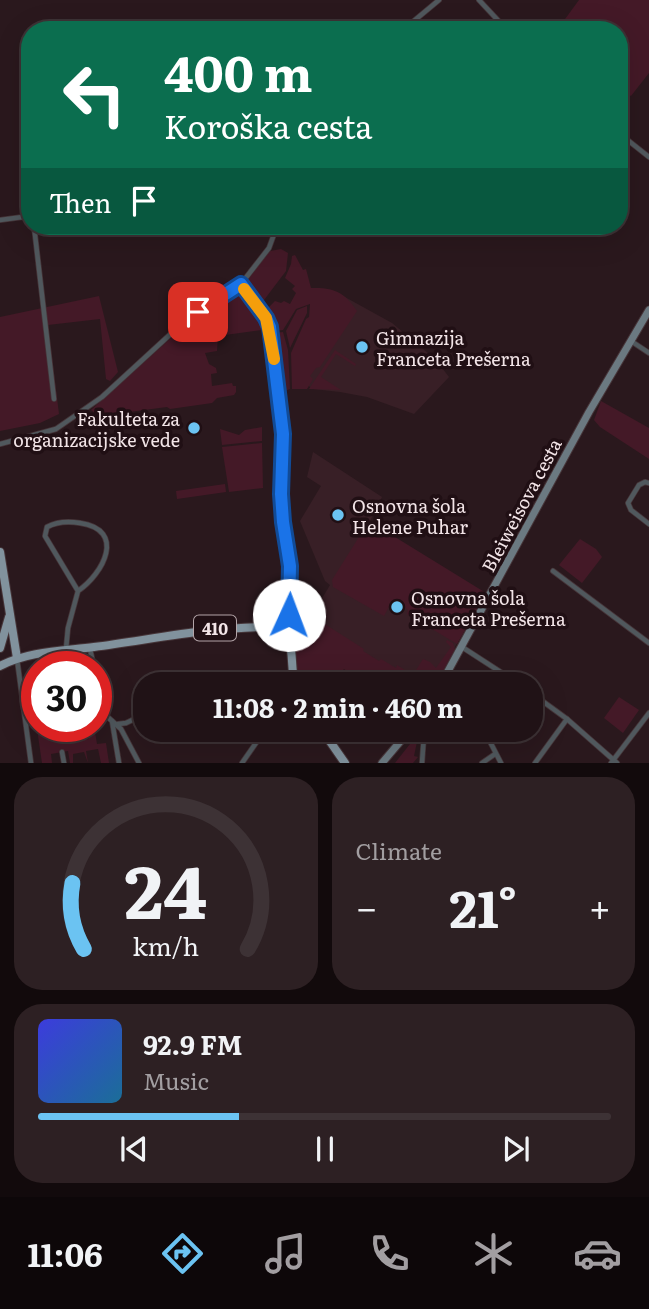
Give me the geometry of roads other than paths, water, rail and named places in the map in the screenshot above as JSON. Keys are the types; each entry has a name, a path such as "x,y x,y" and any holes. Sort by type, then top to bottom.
{"main road":[{"name":"Bleiweisova cesta","path":"447,672 575,437 649,310"},
{"path":"0,552 17,658 0,666"},
{"path":"0,648 10,610"},
{"name":"410","path":"17,658 203,630 249,626 282,628 290,638"},
{"path":"290,638 292,672"},
{"path":"330,742 345,763"},
{"path":"382,763 400,742"}],"street":[{"path":"414,21 439,0"},
{"path":"479,0 499,21"},
{"path":"628,140 649,157"},
{"path":"0,220 21,217"},
{"path":"35,235 54,399"},
{"path":"0,444 48,432 102,397 175,330 241,284 269,248 274,235"},
{"path":"241,284 270,327 280,394 283,434 281,494 290,566 290,638"},
{"path":"630,341 649,352"},
{"path":"649,483 639,485 628,503 631,510 649,524"},
{"path":"66,650 78,590 86,585 101,562 107,543 101,529 63,522 53,524 47,527 45,536 78,590"},
{"path":"553,571 649,643"},
{"path":"461,647 500,672"},
{"path":"17,658 31,763"},
{"path":"543,701 568,719 614,762 649,713"},
{"path":"535,763 568,719"},
{"path":"112,720 127,738 139,763"},
{"path":"115,722 126,723 133,720"},
{"path":"115,722 119,763"},
{"path":"242,763 257,742"},
{"path":"422,763 424,742"},
{"path":"490,742 501,763"},
{"path":"62,752 64,763"},
{"path":"482,763 495,754"}],"place":[{"name":"Gimnazija Franceta Prešerna","path":"362,347"},
{"name":"Fakulteta za organizacijske vede","path":"194,428"},
{"name":"Osnovna šola Helene Puhar","path":"338,515"},
{"name":"Osnovna šola Franceta Prešerna","path":"397,607"}]}
